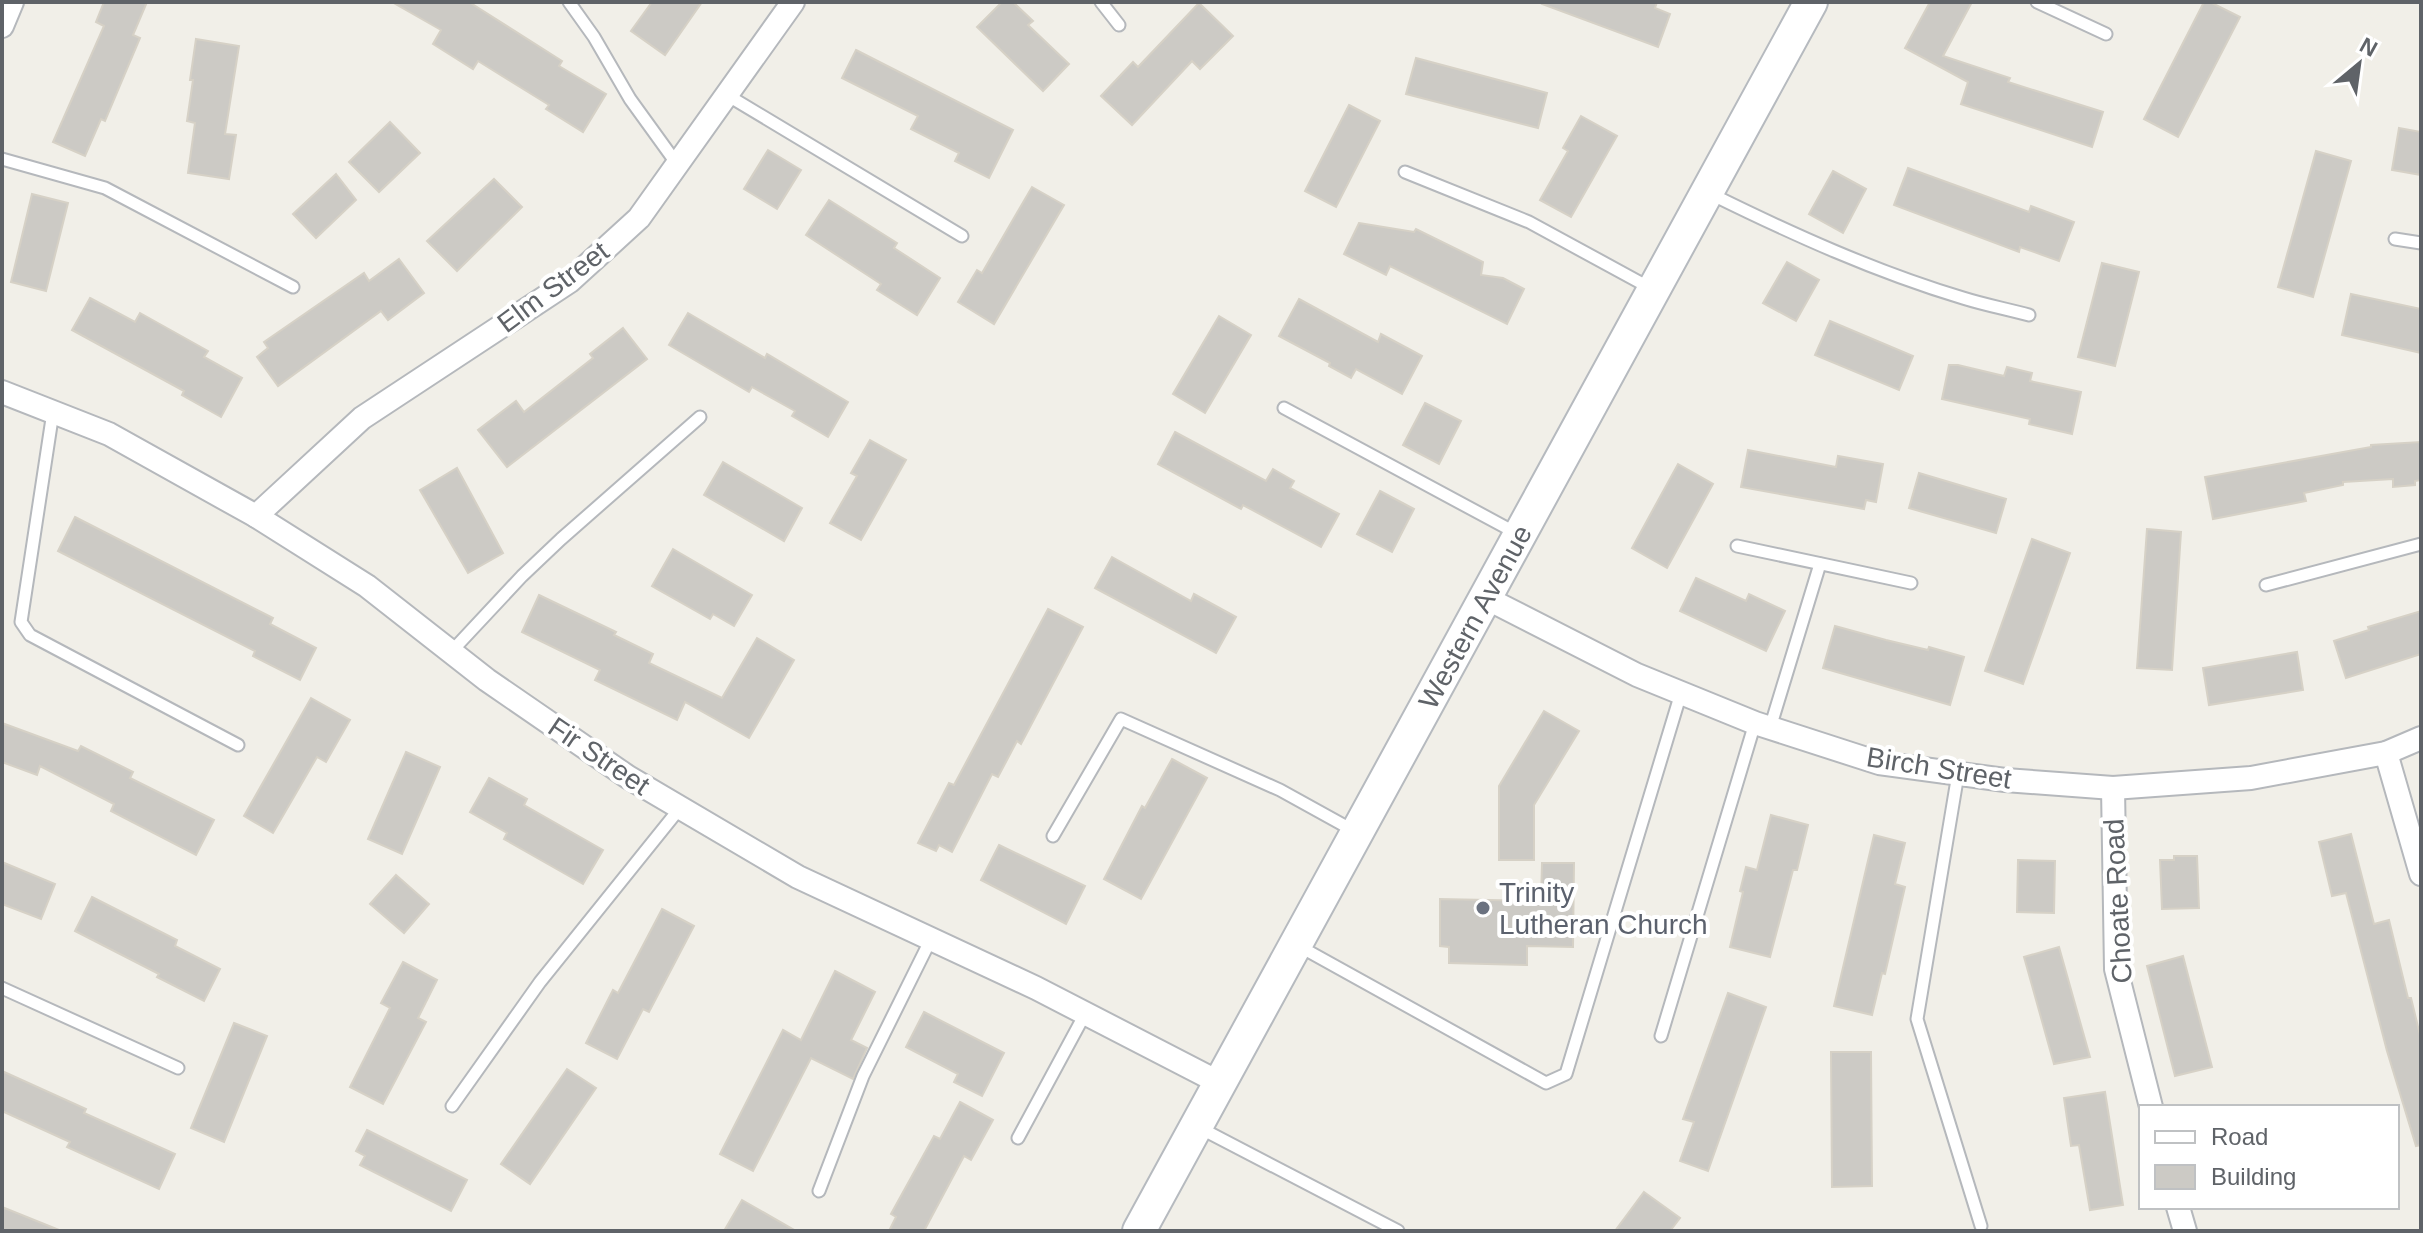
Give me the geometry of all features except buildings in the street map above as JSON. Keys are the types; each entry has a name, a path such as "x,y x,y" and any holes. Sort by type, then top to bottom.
{"main road":[{"name":"Western Avenue","path":"1139,1231 1811,2"}],"street":[{"path":"2,26 12,2"},
{"name":"Elm Street","path":"256,516 362,418 570,281 639,218 793,2"},
{"name":"Fir Street","path":"2,392 109,434 256,516 367,586 487,680 628,777 798,877 1085,1014 1220,1083"},
{"name":"Birch Street","path":"1484,597 1637,675 1763,725 1879,763 2005,780 2113,788 2251,778 2386,753 2421,738"},
{"path":"2386,753 2421,874"},
{"name":"Choate Road","path":"2113,788 2116,969 2150,1105"},
{"path":"2179,1209 2185,1231"}],"lane":[{"path":"569,2 594,37 630,99 677,164"},
{"path":"1101,2 1119,25"},
{"path":"2037,2 2106,34"},
{"path":"727,95 962,236"},
{"path":"2,159 105,188 293,287"},
{"path":"1405,172 1529,222 1653,289"},
{"path":"1707,192 1789,232 1871,266 1963,298 2029,315"},
{"path":"2395,239 2421,243"},
{"path":"1284,408 1519,534"},
{"path":"53,412 21,622 30,635 238,745"},
{"path":"451,652 561,539 700,417"},
{"path":"2266,585 2421,544"},
{"path":"1737,546 1911,583"},
{"path":"1661,1036 1763,725 1820,564"},
{"path":"1296,944 1546,1083 1566,1074 1681,693"},
{"path":"1053,836 1121,719 1280,790 1356,832"},
{"path":"1958,774 1917,1019 1981,1226"},
{"path":"452,1106 540,982 680,808"},
{"path":"819,1191 863,1076 931,939"},
{"path":"2,988 178,1068"},
{"path":"1018,1138 1085,1014"},
{"path":"1196,1126 1398,1231"}],"place":[{"name":"Trinity Lutheran Church","path":"1483,908"}]}
